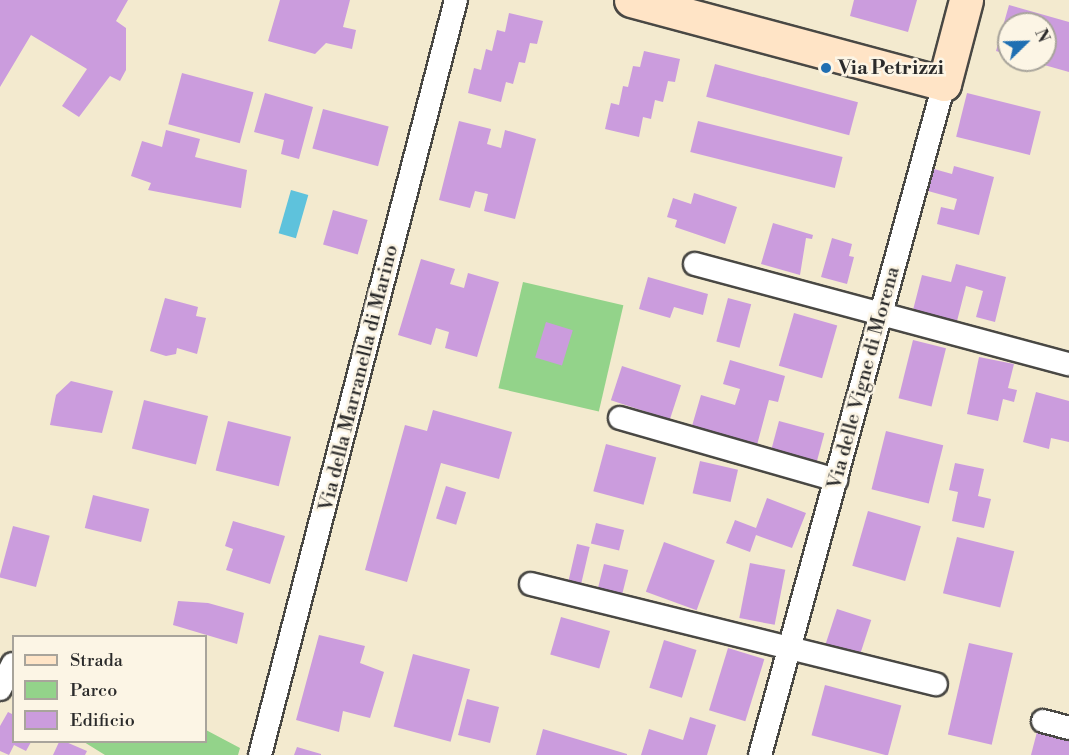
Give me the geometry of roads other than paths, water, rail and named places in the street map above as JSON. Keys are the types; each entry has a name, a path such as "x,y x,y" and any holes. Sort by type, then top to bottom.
{"street":[{"name":"Via della Marranella di Marino","path":"260,755 456,0"},
{"path":"631,0 944,84"},
{"name":"Via delle Vigne di Morena","path":"760,755 966,0"},
{"path":"695,264 1069,364"},
{"path":"620,418 836,480"},
{"path":"531,584 936,684"},
{"path":"0,689 12,666"},
{"path":"1043,721 1069,728"}],"water":[{"path":"291,190 308,195 296,238 279,233"}],"place":[{"name":"Via Petrizzi","path":"826,68"}]}
